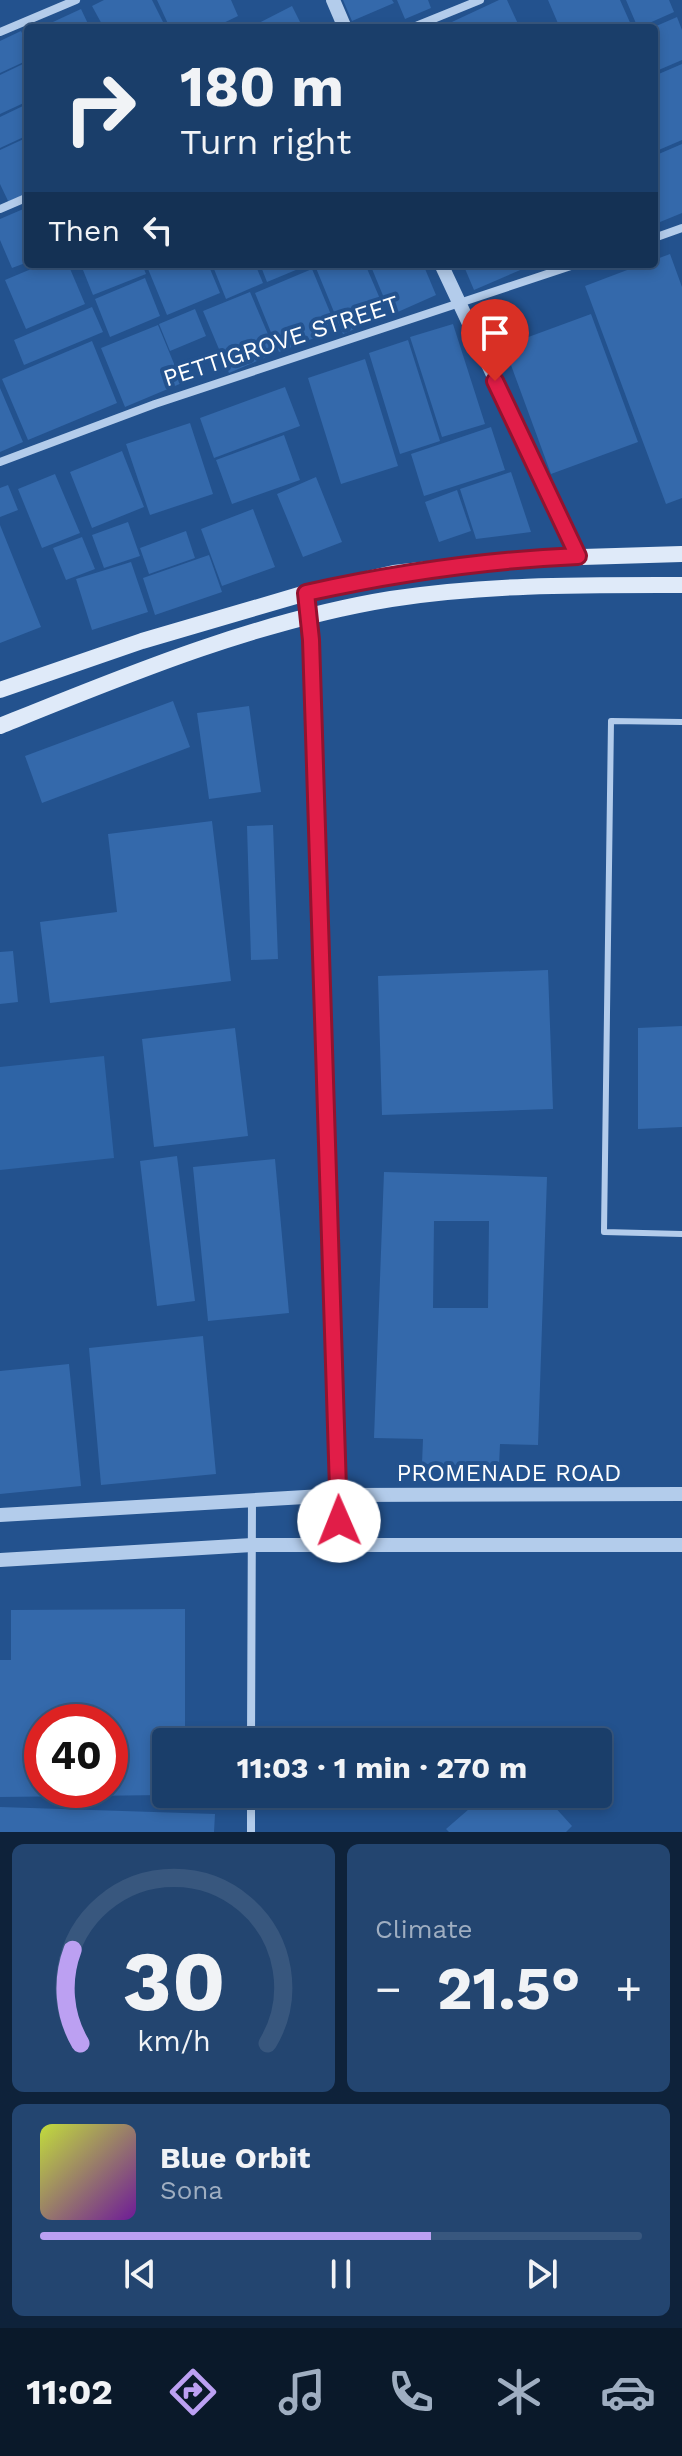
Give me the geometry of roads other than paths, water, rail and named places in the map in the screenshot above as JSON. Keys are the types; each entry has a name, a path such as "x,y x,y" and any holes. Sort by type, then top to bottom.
{"main road":[{"path":"0,690 142,641 306,593 394,573 516,559 682,554"},
{"path":"0,726 159,662 310,618 392,599 525,587 682,585"}],"street":[{"path":"0,32 62,3 76,0"},
{"path":"333,0 343,24"},
{"path":"421,24 480,0"},
{"path":"0,209 24,199"},
{"path":"658,237 682,228"},
{"path":"443,268 578,556"},
{"name":"PETTIGROVE STREET","path":"0,462 155,404 565,268"},
{"path":"306,593 310,618 340,1547"},
{"name":"PROMENADE ROAD","path":"0,1515 339,1495 682,1494"},
{"path":"251,1728 252,1499"},
{"path":"0,1560 252,1545 682,1545"},
{"path":"251,1808 251,1832"}],"lane":[{"path":"682,722 611,721 604,1232 682,1234"}]}
